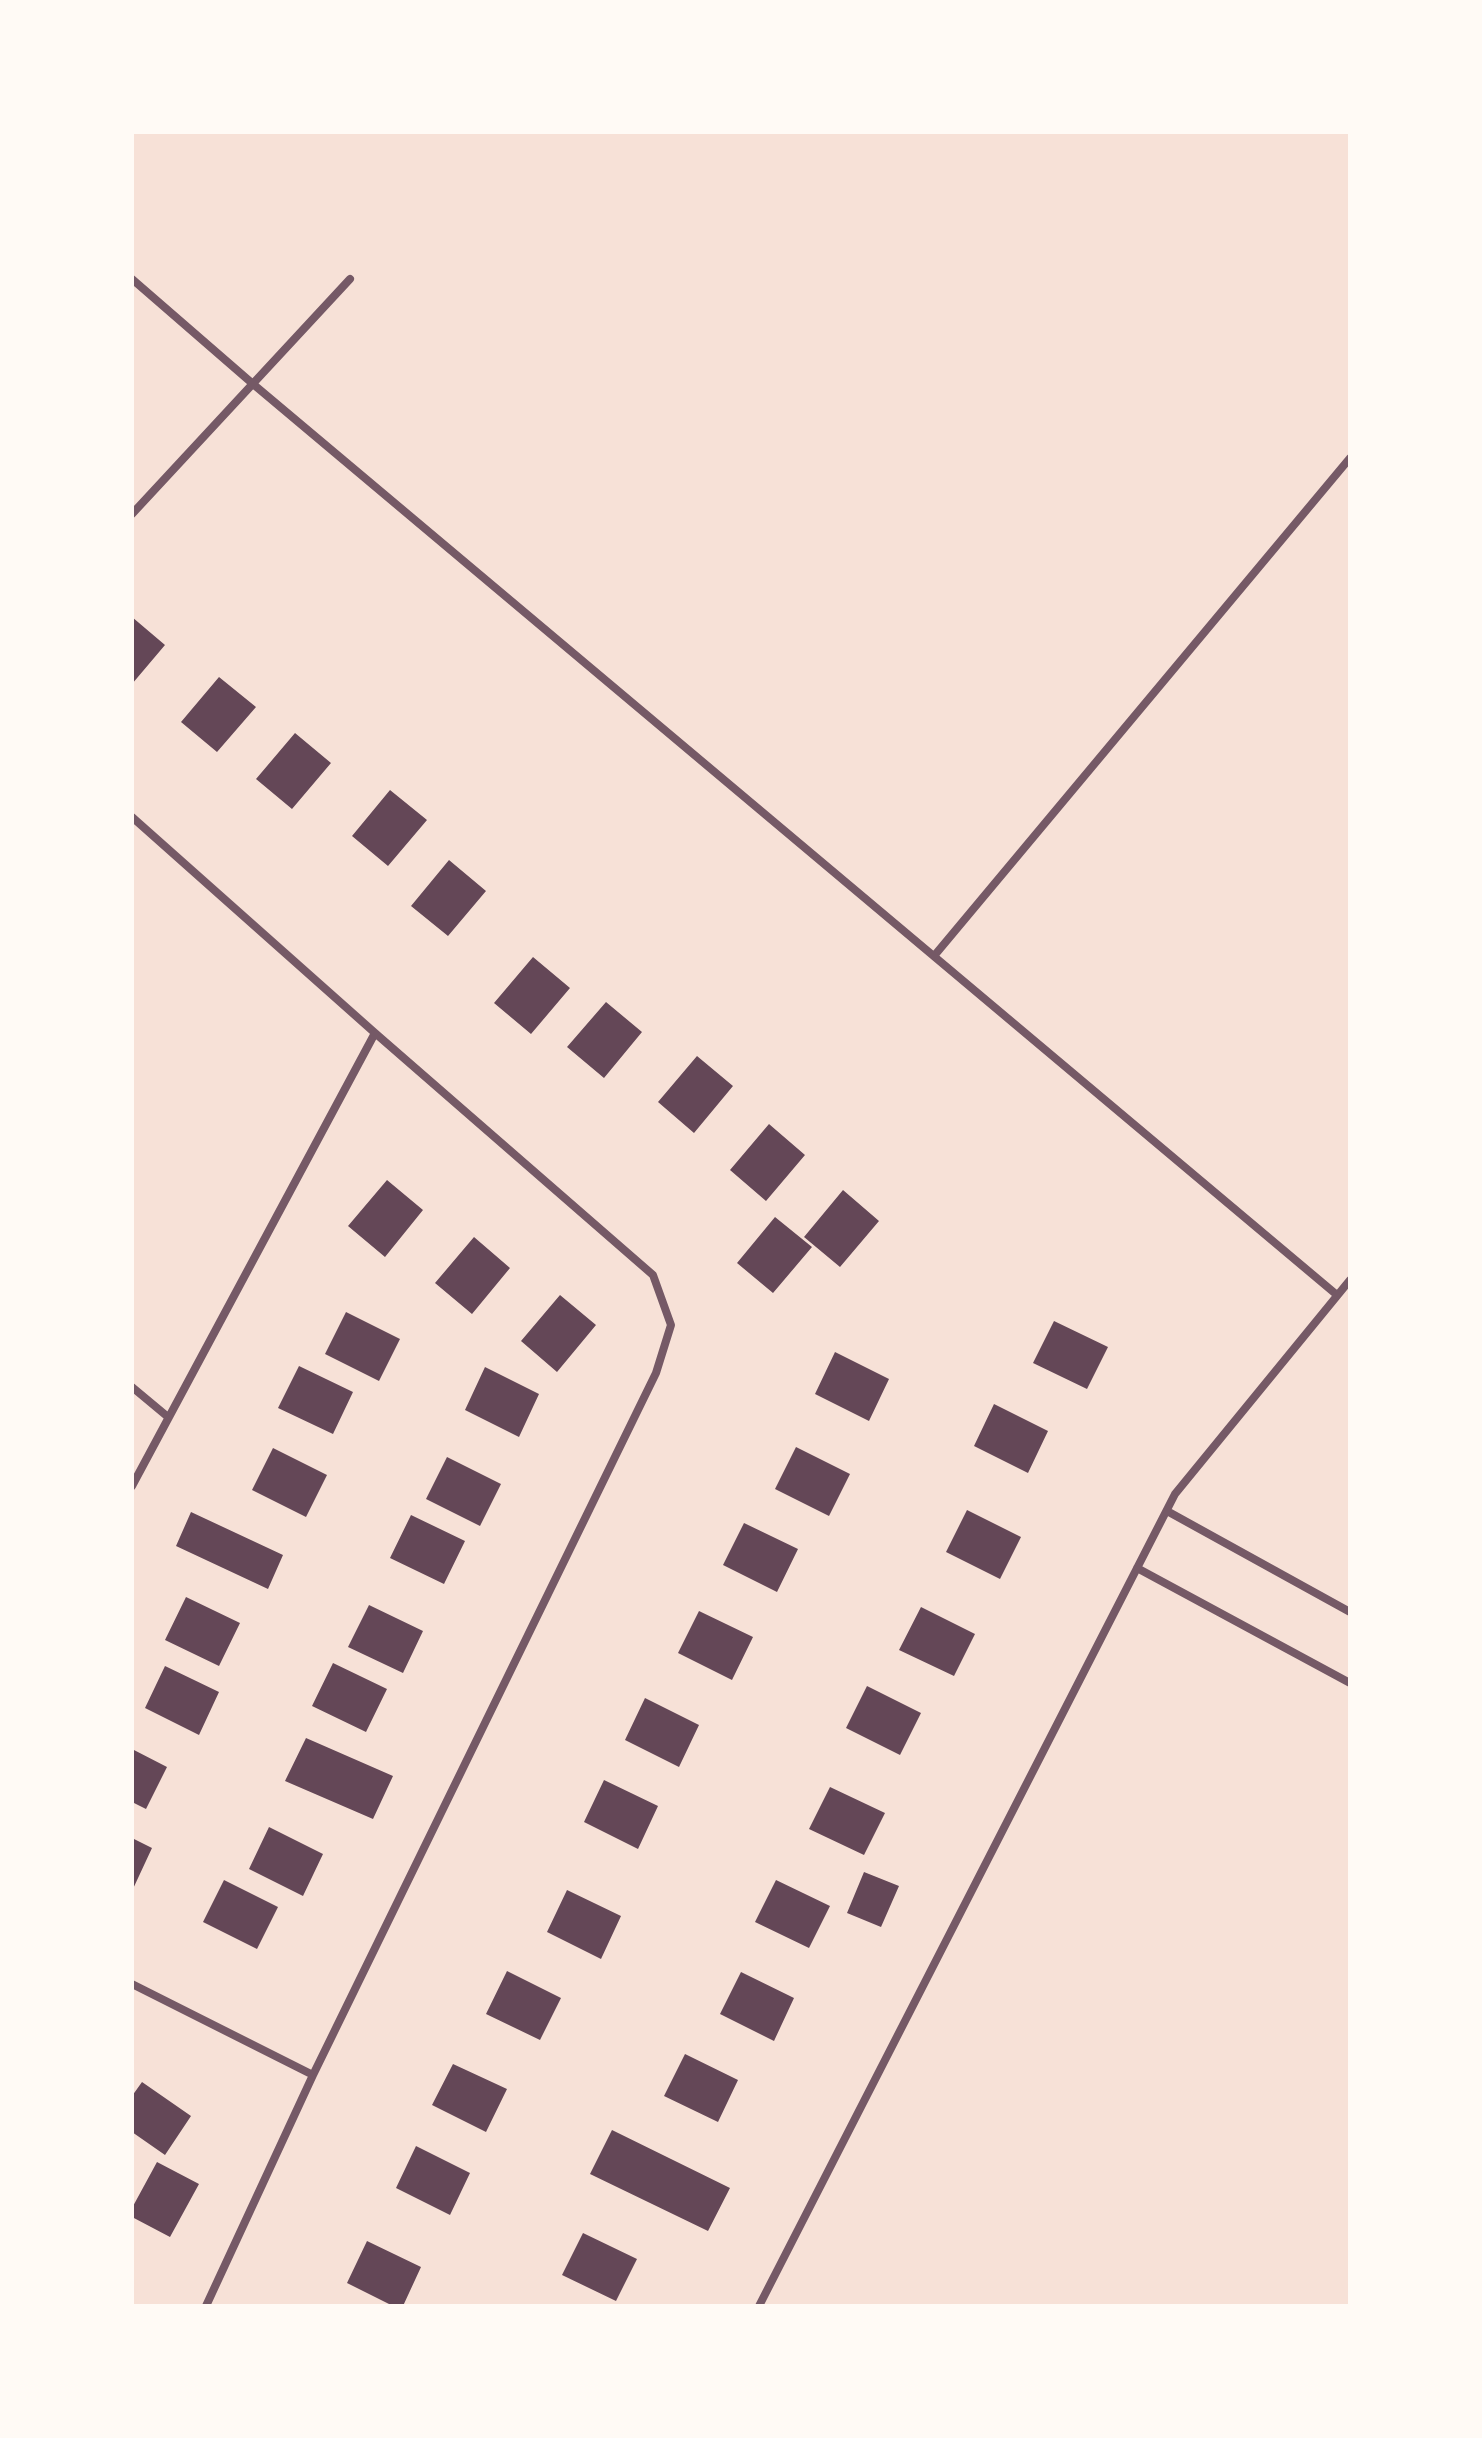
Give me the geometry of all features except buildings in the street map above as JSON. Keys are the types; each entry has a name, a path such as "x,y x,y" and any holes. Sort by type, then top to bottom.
{"street":[{"path":"132,279 1337,1295"},
{"path":"132,514 350,279"},
{"path":"934,956 1350,458"},
{"path":"132,817 653,1275 671,1325 656,1373 313,2075 206,2306"},
{"path":"132,1486 375,1033"},
{"path":"759,2306 1175,1494 1350,1280"},
{"path":"132,1387 168,1417"},
{"path":"1167,1511 1350,1612"},
{"path":"1137,1568 1350,1683"},
{"path":"132,1984 313,2075"}]}
